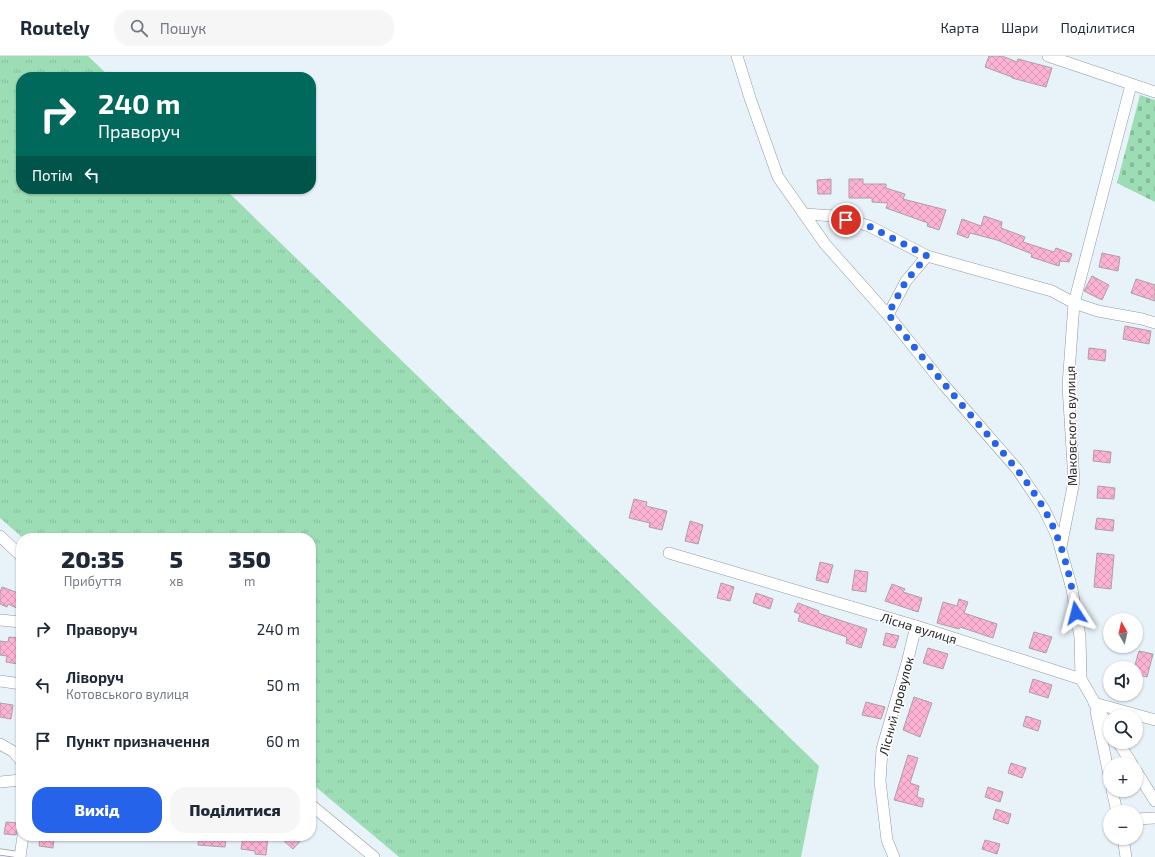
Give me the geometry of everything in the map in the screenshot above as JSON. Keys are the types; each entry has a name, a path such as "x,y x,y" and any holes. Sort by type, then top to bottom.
{"street":[{"path":"737,56 778,177 826,244 888,314 944,384 1017,469 1044,509 1061,549 1072,589 1080,636 1082,679 1103,718"},
{"path":"1048,56 1155,92"},
{"name":"Маковского вулиця","path":"1061,549 1074,481 1068,386 1074,303 1131,85"},
{"path":"804,214 835,216 869,226 927,256 1052,291 1074,303 1098,312 1142,319 1155,323"},
{"path":"888,314 906,281 927,256"},
{"path":"0,536 16,551"},
{"name":"Лісна вулиця","path":"669,553 916,626 1082,679"},
{"path":"0,620 16,622"},
{"name":"Лісний провулок","path":"894,857 887,840 880,781 882,749 916,626"},
{"path":"0,681 16,683"},
{"path":"1094,703 1155,720"},
{"path":"1094,703 1105,757"},
{"path":"0,744 16,755"},
{"path":"0,782 16,780"},
{"path":"1143,782 1155,801"},
{"path":"316,809 374,857"},
{"path":"1143,819 1155,818"},
{"path":"20,856 22,841"},
{"path":"1124,845 1126,857"}],"lane":[{"path":"0,852 20,856"}],"green space":[{"path":"0,56 88,56 105,72 16,72 16,194 230,194 819,766 801,857 399,857 316,787 316,533 17,533 0,518"},
{"path":"1140,95 1155,100 1155,202 1117,183"}],"building":[{"path":"989,56 1002,56 1017,62 1018,59 1052,68 1046,87 1012,78 985,67"},
{"path":"831,179 831,194 818,194 817,180"},
{"path":"849,179 863,179 863,184 886,184 886,188 905,194 903,199 946,210 939,230 927,226 928,223 886,208 888,203 872,202 872,198 849,198"},
{"path":"984,216 1002,222 1001,228 1025,237 1023,242 1054,252 1056,248 1072,254 1069,262 1060,261 1059,266 1031,257 1032,254 997,240 970,233 968,238 957,234 962,219 981,226"},
{"path":"1102,253 1120,257 1118,271 1099,267"},
{"path":"1092,276 1109,285 1102,300 1084,291"},
{"path":"1136,279 1155,285 1155,301 1131,293"},
{"path":"1125,326 1151,331 1149,344 1123,339"},
{"path":"1089,348 1106,350 1105,361 1088,359"},
{"path":"1094,450 1111,452 1110,463 1093,461"},
{"path":"1098,486 1115,488 1114,499 1097,498"},
{"path":"634,499 647,502 646,506 667,511 662,530 649,527 650,523 629,518"},
{"path":"1097,518 1114,520 1113,531 1095,529"},
{"path":"690,521 703,525 698,544 685,541"},
{"path":"1097,553 1114,555 1111,589 1094,587"},
{"path":"820,562 833,565 828,583 816,580"},
{"path":"855,570 868,572 866,592 852,590"},
{"path":"721,583 734,587 730,601 717,598"},
{"path":"892,584 905,589 903,592 922,598 918,612 885,601"},
{"path":"2,587 16,592 16,608 8,604 7,607 0,604 0,592"},
{"path":"756,593 773,599 770,609 753,603"},
{"path":"959,599 968,602 964,613 997,624 993,638 960,627 959,629 937,623 943,602 957,606"},
{"path":"798,603 819,611 818,613 867,629 861,648 846,643 847,637 798,621 800,614 794,612"},
{"path":"1034,632 1052,637 1046,653 1029,648"},
{"path":"886,633 899,636 895,648 883,645"},
{"path":"9,637 16,638 16,664 6,662 7,656 0,655 0,641 8,642"},
{"path":"928,648 948,654 943,669 923,663"},
{"path":"1143,652 1153,654 1147,677 1143,676 1143,661 1136,661 1138,653"},
{"path":"1033,679 1052,685 1048,698 1029,692"},
{"path":"914,697 932,703 920,737 903,730"},
{"path":"866,702 885,707 881,719 862,715"},
{"path":"0,703 13,705 11,719 0,717"},
{"path":"1026,716 1041,721 1038,731 1023,726"},
{"path":"908,755 918,758 910,783 919,786 917,797 924,799 922,807 894,800"},
{"path":"1011,763 1026,768 1022,778 1008,773"},
{"path":"988,787 1003,792 1000,802 985,797"},
{"path":"996,809 1011,814 1008,824 993,819"},
{"path":"6,822 16,823 16,835 4,834"},
{"path":"985,840 1000,844 997,854 982,849"},
{"path":"40,841 54,841 53,848 39,846"},
{"path":"198,841 226,841 225,847 198,845"},
{"path":"242,841 267,841 266,855 255,854 255,851 241,849"},
{"path":"284,841 300,841 293,849"}],"route":[{"path":"846,220 869,226 927,256 906,281 888,314 944,384 1017,469 1044,509 1057,536 1072,589 1076,613"}]}
